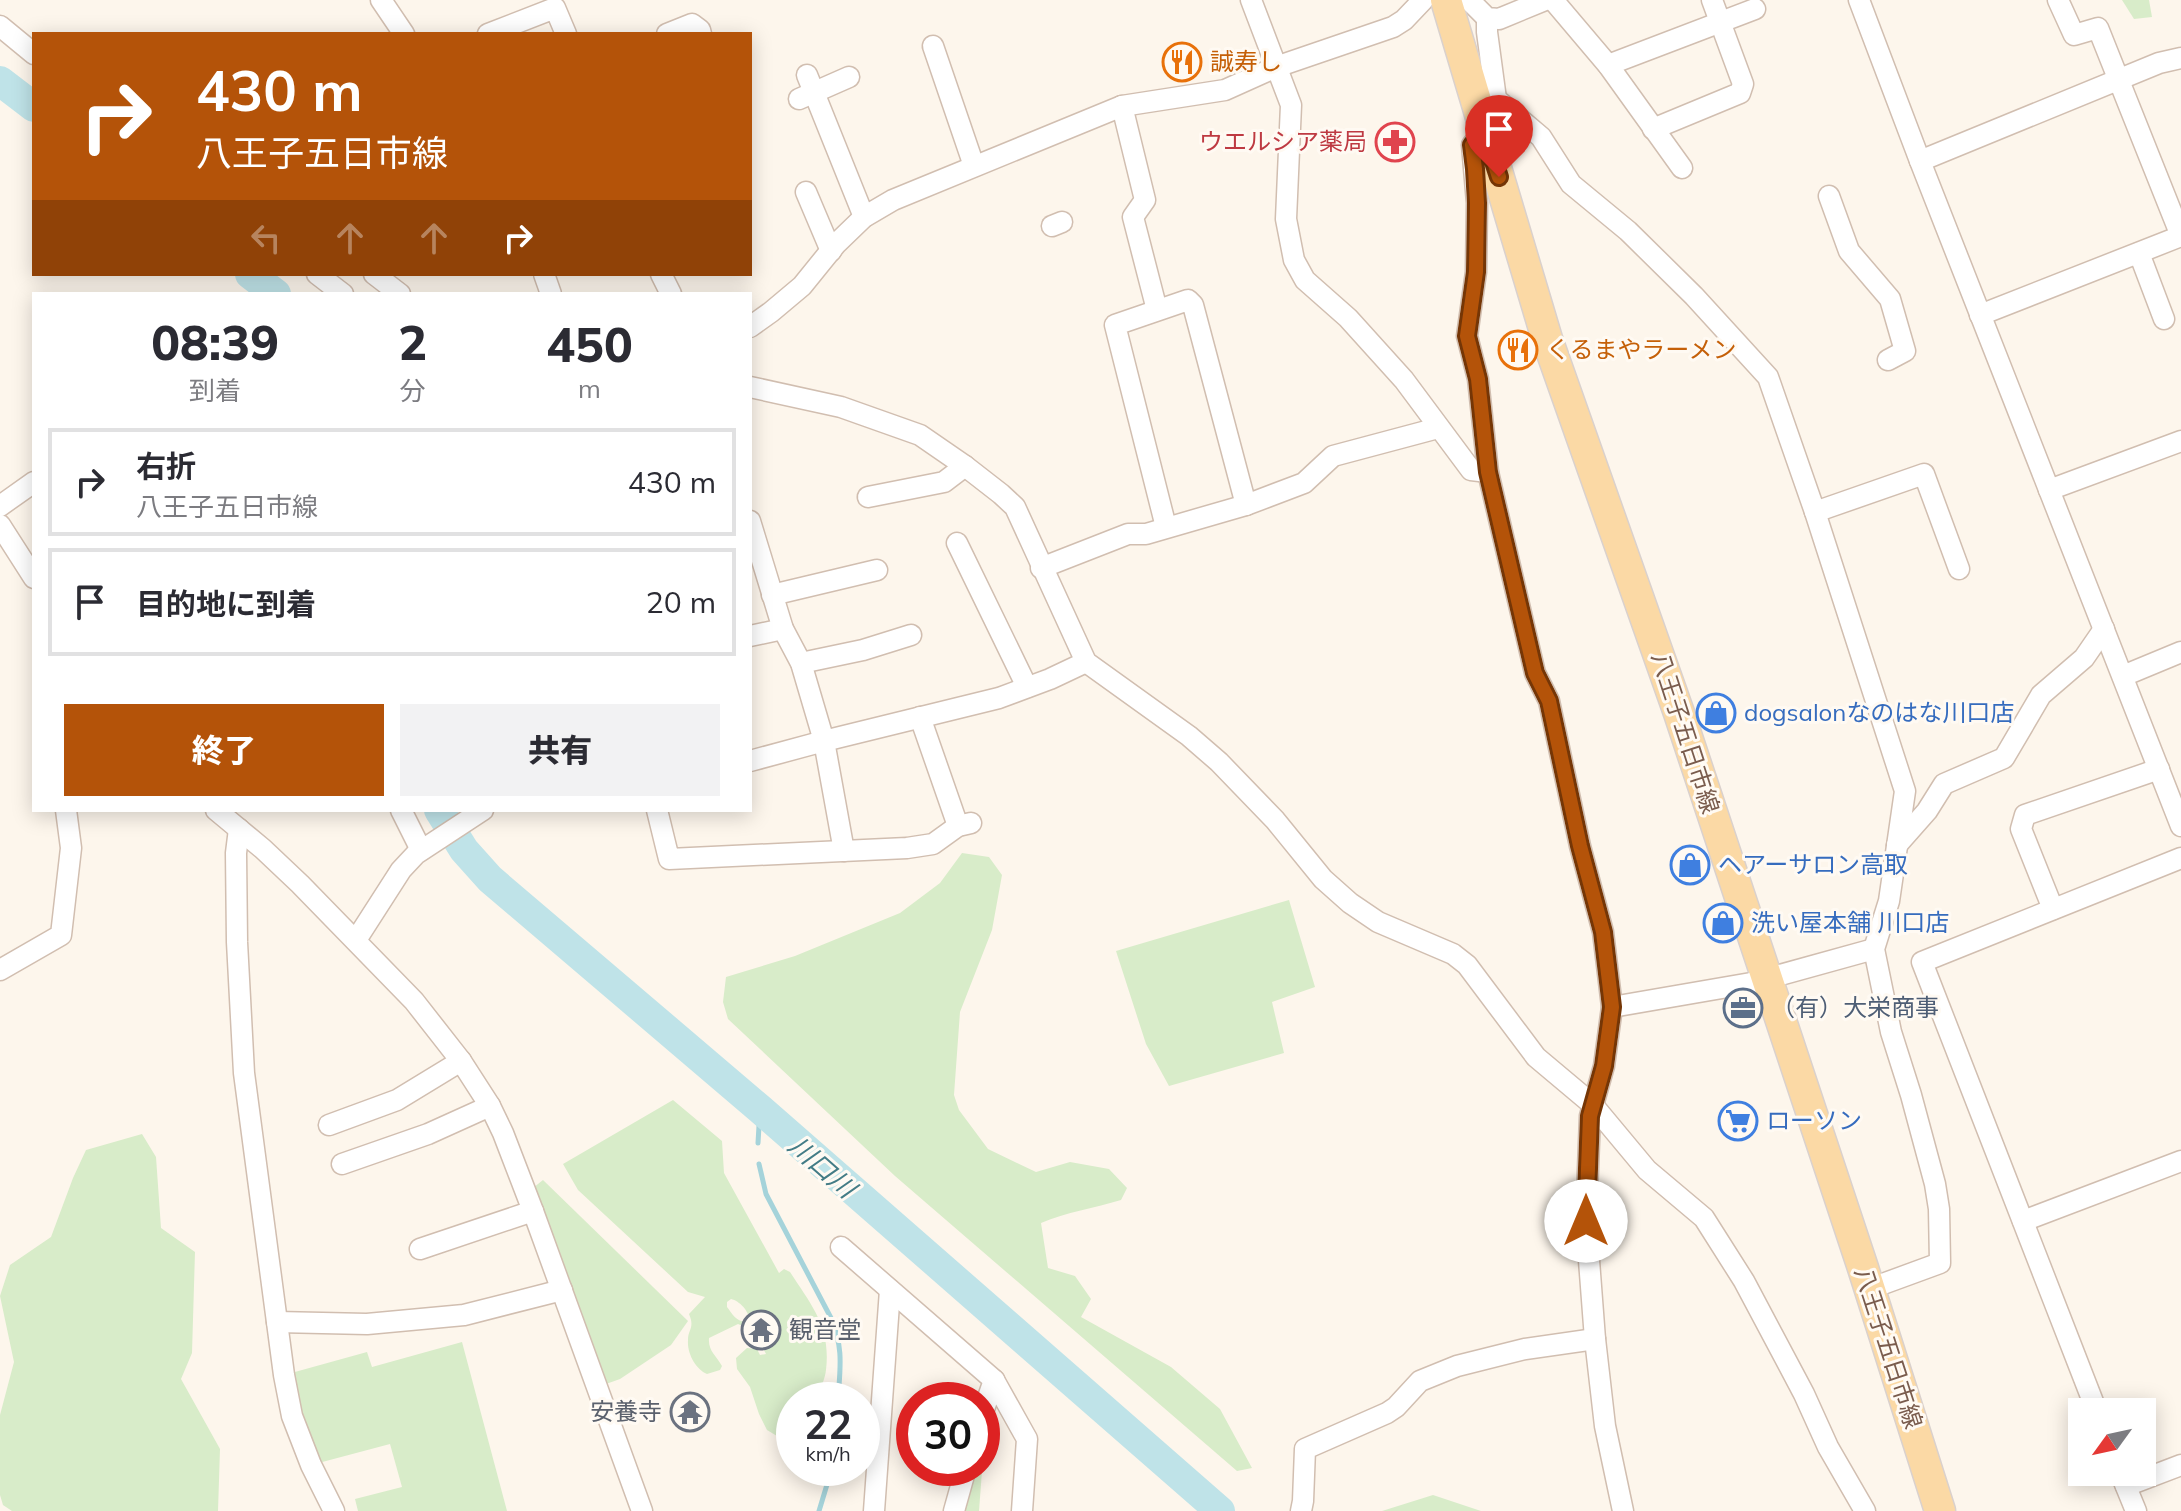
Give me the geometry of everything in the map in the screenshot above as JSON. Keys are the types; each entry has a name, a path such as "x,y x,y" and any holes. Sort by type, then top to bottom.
{"main road":[{"name":"八王子五日市線","path":"1446,0 1486,99 1484,131 1547,339 1679,713 1940,1511"}],"street":[{"path":"381,0 403,32"},
{"path":"1251,0 1291,105 1286,219 1294,260 1305,280 1348,318 1404,380 1471,470 1488,472"},
{"path":"752,326 802,286 864,217 893,200 1122,106 1214,93 1276,67 1393,27 1423,0"},
{"path":"1469,0 1487,18 1499,19 1545,0"},
{"path":"1553,0 1608,65 1682,168"},
{"path":"1653,129 1740,93 1743,84 1712,0"},
{"path":"1859,0 2181,826"},
{"path":"1980,315 2181,236 2098,28 2074,35 2058,0"},
{"path":"493,32 555,8 565,32"},
{"path":"1608,65 1755,9"},
{"path":"1487,18 1486,99 1541,137 1571,184 1628,231 1694,296 1768,377 1905,791 1889,901 1874,949 1766,979 1612,1007"},
{"path":"672,32 692,24 700,32"},
{"path":"0,26 32,52"},
{"path":"933,46 974,166"},
{"path":"1920,161 2159,63 2181,58"},
{"path":"849,77 807,89 864,217"},
{"path":"1122,106 1145,200 1133,217 1157,310"},
{"path":"1484,131 1472,145 1477,203 1476,272 1467,336 1478,379 1488,472 1535,673 1549,701 1580,846 1603,932 1612,1007 1604,1066 1592,1104 1586,1221 1605,1426 1623,1511"},
{"path":"806,192 831,251"},
{"path":"1829,196 1849,251 1890,299 1905,351 1888,360"},
{"path":"2139,253 2164,319"},
{"path":"320,276 340,292"},
{"path":"376,276 394,292"},
{"path":"1166,527 1115,325 1188,300 1193,305 1246,505"},
{"path":"752,387 841,407 920,435 965,466 1015,507 1086,662 1189,736 1219,762 1275,820 1323,879 1350,903 1378,922 1453,954 1467,965 1536,1057 1592,1104 1647,1170 1704,1218 1744,1281 1804,1394 1828,1447 1865,1511"},
{"path":"1041,568 1128,534 1146,534 1246,505 1304,483 1333,456 1438,428"},
{"path":"2049,490 2181,441"},
{"path":"868,497 944,482 965,466"},
{"path":"1815,512 1924,474 1959,569"},
{"path":"0,506 32,483"},
{"path":"0,525 32,575"},
{"path":"752,528 783,629 801,663 824,741 844,851"},
{"path":"957,543 1027,687"},
{"path":"772,595 877,570"},
{"path":"752,636 783,629"},
{"path":"1897,845 1927,811 1944,784 2004,758 2041,695 2084,658 2104,629"},
{"path":"801,663 863,650 911,635"},
{"path":"2123,676 2181,652"},
{"path":"752,760 999,698 1086,662"},
{"path":"657,812 669,859 907,848 933,844 964,824 920,717"},
{"path":"2053,909 2021,829 2025,815 2159,769"},
{"path":"0,970 61,935 71,848 66,812"},
{"path":"218,812 291,875 414,1001 461,1061 490,1106 562,1290 636,1510"},
{"path":"402,812 421,850"},
{"path":"356,940 401,870 421,850 480,812"},
{"path":"239,829 236,853 237,942 244,1073 277,1322 292,1416 311,1465 334,1511"},
{"path":"2092,1398 1922,962 2181,858"},
{"path":"1869,1289 1940,1263 1939,1209 1935,1184 1891,1032 1874,949"},
{"path":"329,1125 397,1100 461,1061"},
{"path":"342,1164 428,1134 490,1106"},
{"path":"2023,1221 2181,1161"},
{"path":"420,1249 533,1211"},
{"path":"841,1247 994,1380 1027,1439 1022,1511"},
{"path":"277,1322 367,1324 464,1315 562,1290"},
{"path":"874,1511 890,1290"},
{"path":"1301,1511 1305,1449 1387,1413 1420,1381 1483,1358 1595,1339"},
{"path":"2156,1471 2181,1465"},
{"path":"954,1511 961,1486"},
{"path":"2126,1486 2136,1511"}],"green space":[{"path":"2122,0 2149,0 2152,17 2134,19"},
{"path":"962,853 989,857 1002,875 992,930 960,1012 954,1095 959,1110 988,1149 1036,1172 1070,1162 1109,1169 1127,1188 1121,1200 1041,1223 1048,1268 1075,1276 1091,1299 1081,1317 1171,1367 1220,1409 1252,1468 1237,1471 895,1176 728,1019 723,1002 726,977 795,956 900,913 940,883"},
{"path":"1289,900 1315,987 1272,1002 1284,1053 1169,1086 1146,1044 1116,951"},
{"path":"673,1100 722,1141 724,1173 779,1273 784,1269 790,1272 812,1307 826,1341 823,1382 776,1382 776,1435 767,1430 750,1387 737,1369 736,1358 747,1348 757,1349 760,1355 766,1354 759,1340 771,1331 767,1326 755,1325 750,1329 738,1324 709,1338 711,1350 722,1366 720,1370 707,1374 703,1372 691,1356 688,1340 691,1325 689,1314 705,1297 688,1292 578,1190 563,1164","holes":["731,1299 746,1311 749,1321 739,1320 727,1307"]},
{"path":"142,1134 156,1157 161,1228 195,1252 192,1353 181,1379 220,1449 218,1511 12,1511 3,1505 0,1495 0,1415 14,1362 0,1296 10,1265 51,1237 86,1150"},
{"path":"543,1180 688,1321 671,1345 620,1379 606,1384 533,1188"},
{"path":"462,1342 507,1511 358,1511 355,1499 402,1487 390,1444 311,1465 284,1375 367,1352 372,1367"},
{"path":"963,1486 981,1486 979,1511 954,1511"},
{"path":"1433,1495 1481,1511 1382,1511"}],"waterway":[{"name":"川口川","path":"0,81 32,105"},
{"name":"川口川","path":"253,276 273,292"},
{"name":"川口川","path":"440,812 464,850 490,879 760,1109 1220,1511"},
{"path":"758,1143 760,1109"},
{"path":"759,1164 766,1194 831,1318 838,1339 839,1382"},
{"path":"819,1511 827,1486"}],"place":[{"name":"誠寿し","path":"1182,62"},
{"name":"ウエルシア薬局","path":"1395,142"},
{"name":"くるまやラーメン","path":"1518,350"},
{"name":"dogsalonなのはな川口店","path":"1716,713"},
{"name":"ヘアーサロン高取","path":"1690,865"},
{"name":"洗い屋本舗 川口店","path":"1723,923"},
{"name":"（有）大栄商事","path":"1743,1008"},
{"name":"ローソン","path":"1738,1121"},
{"name":"観音堂","path":"761,1330"},
{"name":"安養寺","path":"690,1412"}],"route":[{"path":"1499,177 1484,131 1472,145 1477,203 1476,272 1467,336 1478,379 1488,472 1503,542 1535,673 1549,701 1580,846 1603,932 1612,1007 1604,1066 1590,1116 1586,1221"}]}
